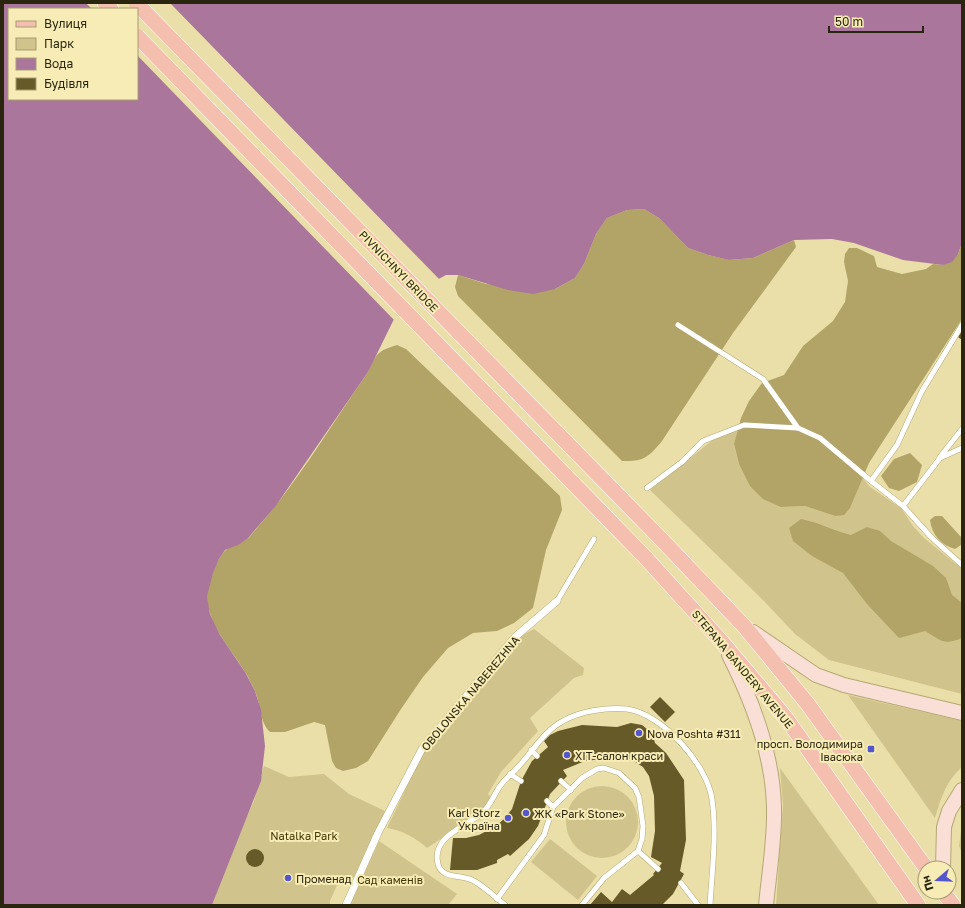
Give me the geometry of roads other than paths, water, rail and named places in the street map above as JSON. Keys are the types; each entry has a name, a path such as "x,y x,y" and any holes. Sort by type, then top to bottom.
{"main road":[{"name":"PIVNICHNYI BRIDGE","path":"136,3 662,540 744,626"},
{"name":"STEPANA BANDERY AVENUE","path":"138,37 644,557 722,642 786,718 918,905"},
{"path":"744,626 816,675 844,685 962,713"},
{"path":"744,626 807,703 920,860"},
{"path":"722,642 756,712 771,775 774,808 766,905"},
{"path":"943,860 944,827 949,811 962,790"}],"street":[{"name":"OBOLONSKA NABEREZHNA","path":"346,905 378,833 422,749 515,637 557,601"}],"lane":[{"path":"678,325 763,380 798,428"},
{"path":"871,482 897,445 922,391 962,325"},
{"path":"647,488 682,462 703,441 744,425 798,428 820,438 871,482 903,506 932,538 962,565"},
{"path":"903,506 962,429"},
{"path":"940,458 962,448"},
{"path":"557,601 594,539"},
{"path":"505,905 473,880 445,874 441,870 437,860 439,847 442,841 482,813 500,785 550,729 563,720 577,715 607,709 628,709 660,724 693,755 704,775 712,798 714,822 710,905"},
{"path":"532,750 537,756"},
{"path":"497,899 544,835 553,806 582,778 598,769 612,770 626,778 635,788 642,819 642,839 638,851 604,878 582,905"},
{"path":"510,774 521,780"},
{"path":"561,781 571,790"},
{"path":"547,800 553,806"},
{"path":"638,851 658,869"},
{"path":"681,883 698,905"}],"water":[{"path":"3,3 962,3 962,243 958,254 952,262 943,265 903,260 854,243 832,239 794,240 753,258 729,260 688,248 659,218 644,209 627,210 607,218 596,234 584,264 575,278 555,289 533,294 508,290 458,275 446,275 422,288 396,315 368,372 275,507 247,539 238,545 225,550 213,573 207,596 210,614 220,635 245,672 255,691 261,710 265,746 261,781 212,905 3,905"}],"place":[{"name":"Nova Poshta #311","path":"639,733"},
{"name":"просп. Володимира Івасюка","path":"871,749"},
{"name":"ХІТ-салон краси","path":"567,755"},
{"name":"ЖК «Park Stone»","path":"526,813"},
{"name":"Karl Storz Україна","path":"508,818"},
{"name":"Променад","path":"288,878"}],"park label":[{"name":"Natalka Park","path":"304,835"},
{"name":"Сад каменів","path":"390,879"}]}
